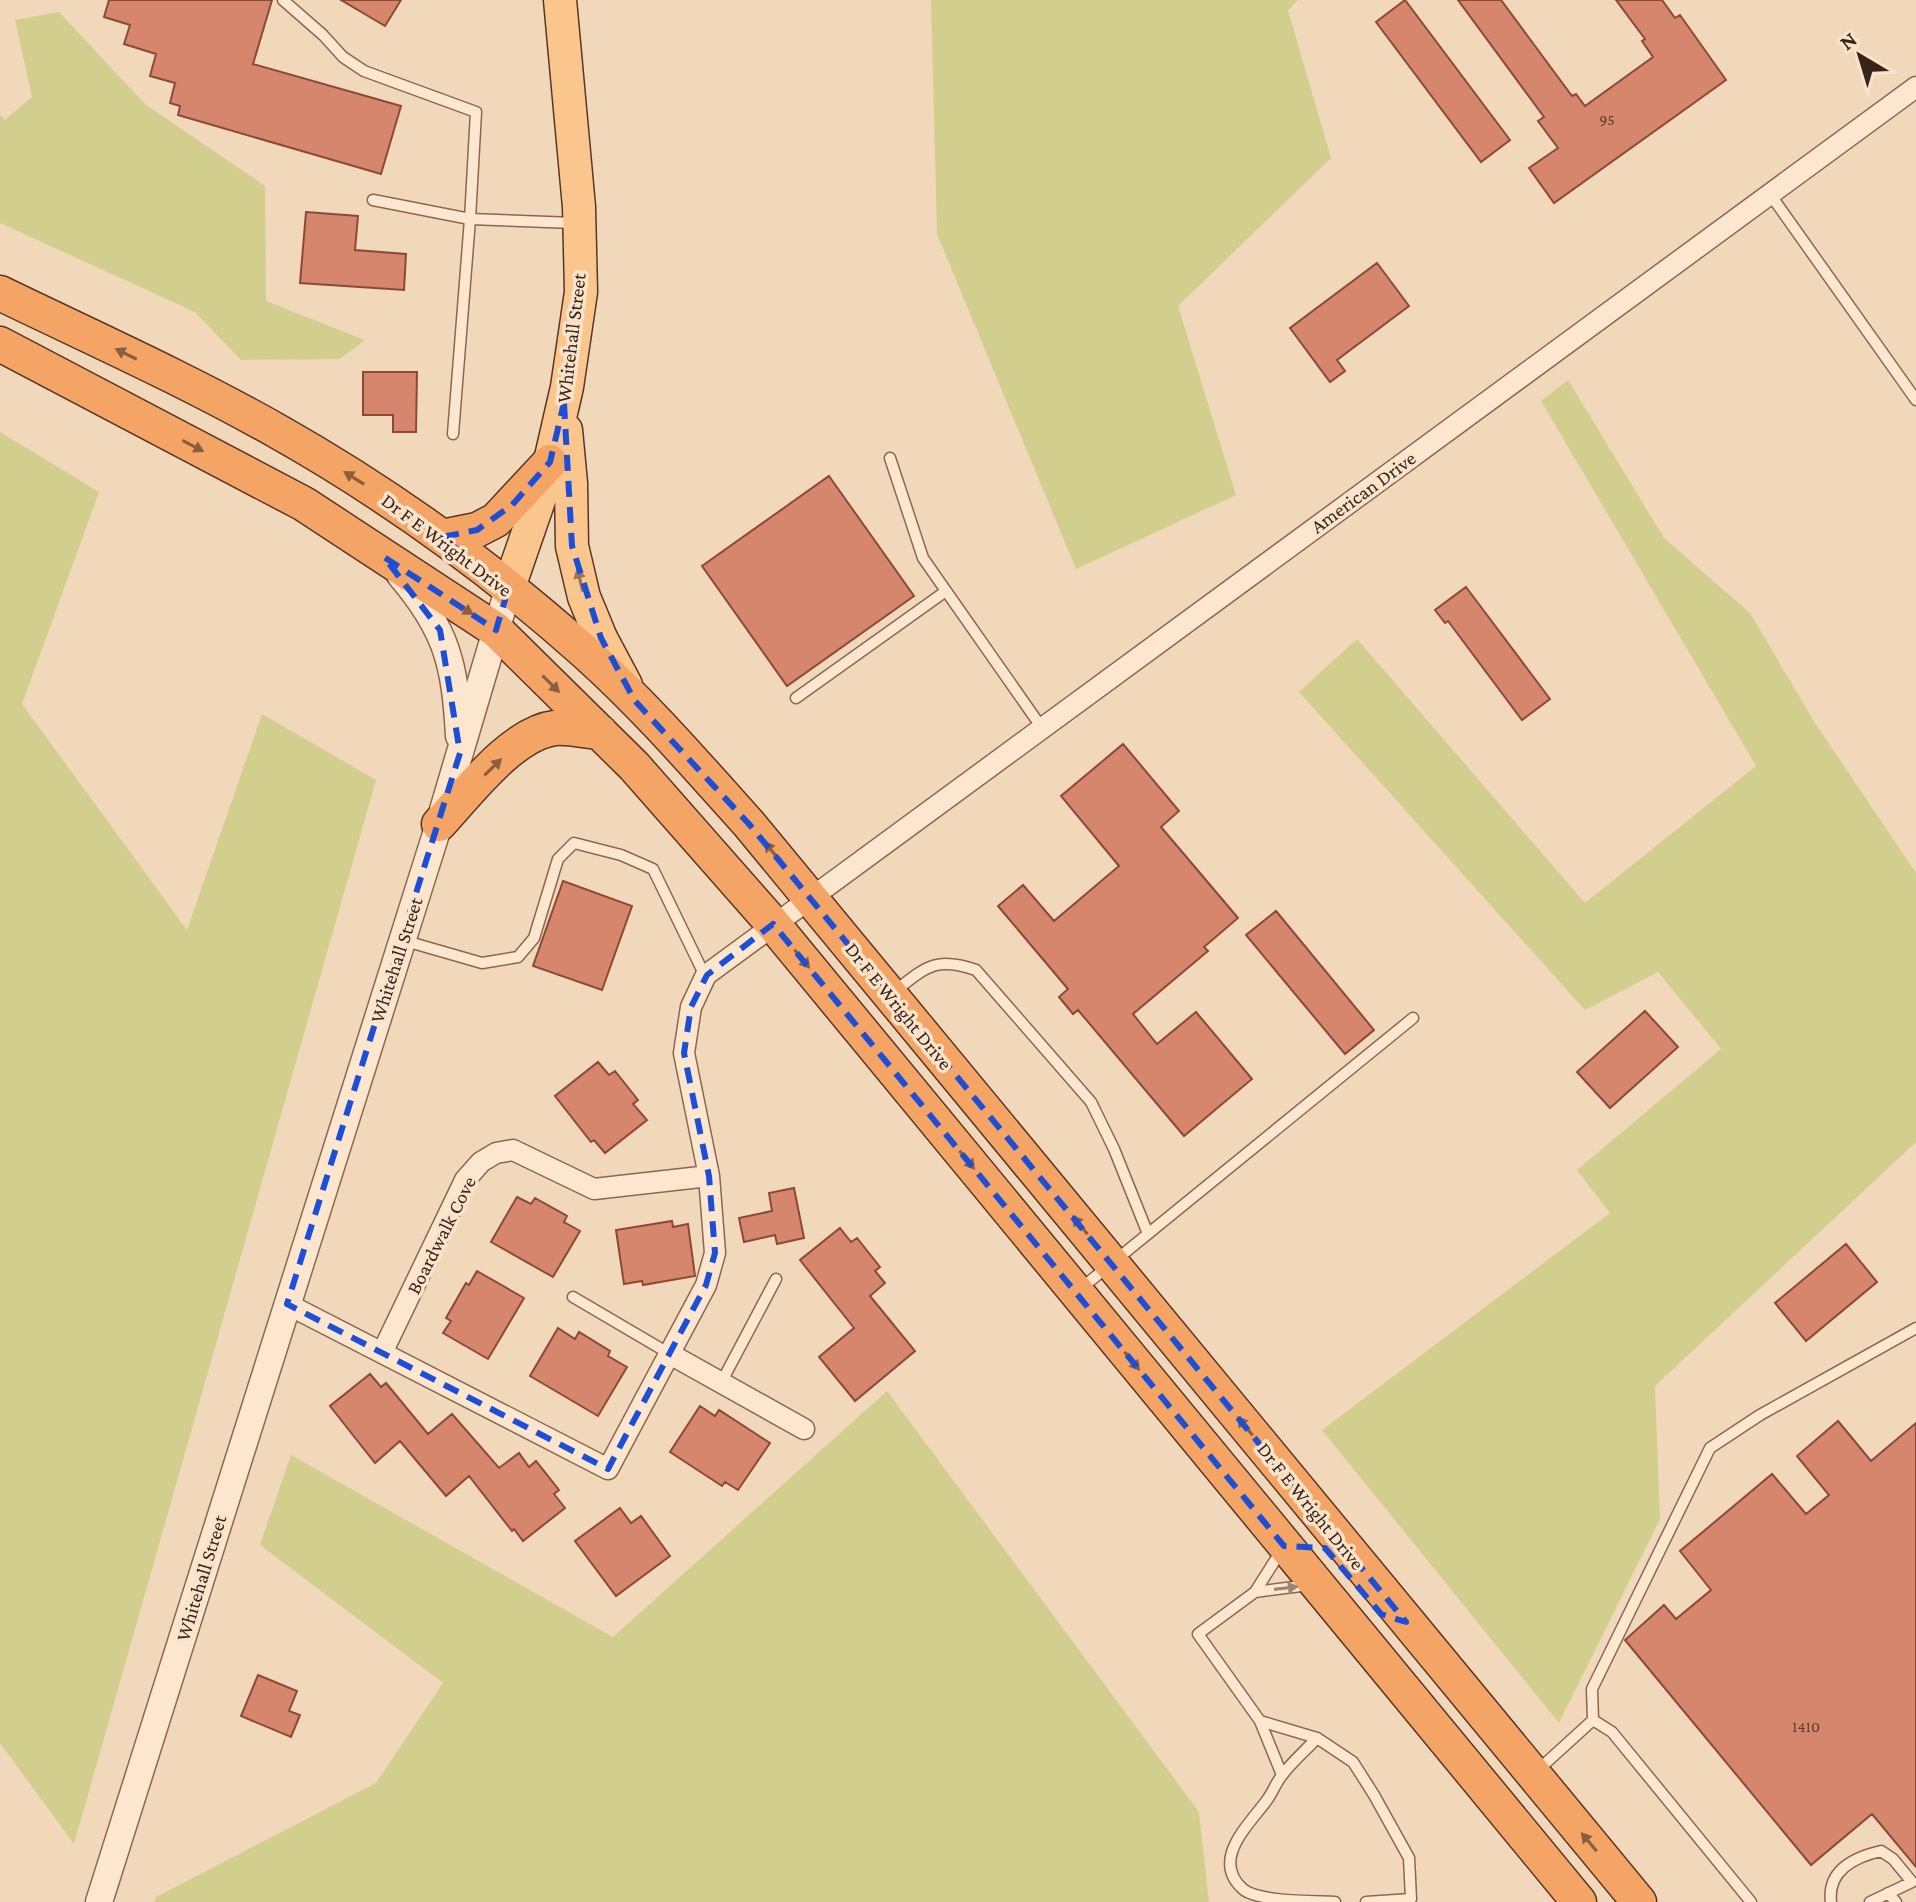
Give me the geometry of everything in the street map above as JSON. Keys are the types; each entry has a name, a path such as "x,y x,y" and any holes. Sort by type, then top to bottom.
{"highway":[{"name":"Dr F E Wright Drive","path":"0,293 209,394 278,431 363,483 442,537 586,654 635,701 749,824 1639,1902"},
{"path":"0,344 304,504 496,630 600,732 634,766 773,924 1579,1902"},
{"path":"442,537 477,530 496,520 550,462"},
{"path":"439,824 493,765 522,742 556,728 600,732"},
{"path":"1284,1546 1316,1544 1325,1548 1381,1614 1406,1622"}],"main road":[{"name":"Whitehall Street","path":"508,590 550,462 564,403 581,292 580,223 560,0"},
{"path":"564,403 571,483 572,546 584,597 601,638 635,701"}],"street":[{"name":"American Drive","path":"810,898 1916,87"},
{"path":"384,557 420,598 440,630 450,660 458,711 460,753"},
{"name":"Whitehall Street","path":"99,1902 439,824 508,590"},
{"path":"287,1304 608,1469 706,1285 715,1253 709,1176 684,1053 691,1007 705,978 810,898"},
{"name":"Boardwalk Cove","path":"382,1353 465,1180 481,1162 496,1153 513,1150 594,1189 709,1176"},
{"path":"670,1354 804,1429"}],"lane":[{"path":"283,0 343,57 364,71 476,112 453,434"},
{"path":"1770,194 1916,400"},
{"path":"373,200 470,219 580,223"},
{"path":"890,458 923,558 1042,728"},
{"path":"796,698 946,591"},
{"path":"402,940 482,963 518,957 534,938 558,859 574,843 621,855 653,869 705,978"},
{"path":"890,995 923,969 953,962 976,970 1091,1102 1114,1149 1148,1234"},
{"path":"1076,1292 1413,1018"},
{"path":"721,1383 776,1279"},
{"path":"573,1297 670,1354"},
{"path":"1532,1775 1593,1720 1592,1689 1710,1448 1760,1415 1916,1328"},
{"path":"1282,1775 1260,1721 1198,1634 1255,1592 1284,1546"},
{"path":"1255,1592 1316,1585"},
{"path":"1593,1720 1612,1732 1751,1902"},
{"path":"1260,1721 1317,1738 1353,1762 1374,1795 1409,1858 1411,1900 1366,1902"},
{"path":"1317,1738 1282,1775 1236,1839 1231,1857 1232,1875 1245,1891 1266,1898 1335,1902"},
{"path":"1831,1902 1835,1876 1847,1864 1881,1851 1893,1859 1912,1882 1870,1902"},
{"path":"1888,1893 1896,1902"}],"highlighted area":[{"path":"564,403 572,546 601,638 635,701 749,824 1406,1622 1381,1614 1325,1548 1284,1546 773,924 707,975 691,1007 684,1053 709,1176 715,1253 706,1285 608,1469 287,1304 460,753 440,630 384,557 496,630 508,590 442,537 477,530 512,505 550,462"}],"shaded area":[{"path":"931,0 1298,0 1288,10 1331,158 1178,306 1236,495 1076,569 937,234"},
{"path":"59,12 146,105 265,186 266,301 365,340 340,359 241,360 195,312 0,223 0,115 5,120 32,97 15,20"},
{"path":"1568,380 1664,538 1750,613 1815,723 1916,873 1916,1142 1655,1386 1660,1519 1559,1723 1322,1430 1610,1213 1577,1170 1721,1049 1658,972 1585,1010 1299,692 1357,639 1585,903 1756,766 1541,401"},
{"path":"0,432 99,492 22,704 187,930 262,714 376,780 74,1844 0,1743"},
{"path":"887,1391 1199,1812 1209,1902 154,1902 156,1897 376,1783 443,1683 260,1545 291,1455 613,1637"}],"building":[{"path":"109,0 272,0 253,64 401,106 381,174 178,115 180,106 170,103 175,83 150,76 156,54 124,44 130,25 104,17"},
{"path":"341,0 401,0 385,26"},
{"path":"1405,0 1510,140 1481,162 1376,22"},
{"path":"1458,0 1501,0 1572,96 1576,94 1585,106 1653,57 1642,41 1645,39 1616,0 1662,0 1675,18 1680,15 1726,80 1554,203 1529,168 1558,148 1538,121 1544,117"},
{"path":"306,212 358,216 355,250 406,254 404,290 300,283"},
{"path":"1377,263 1409,306 1337,360 1345,371 1330,382 1290,328"},
{"path":"363,372 417,372 416,432 393,432 393,415 363,415"},
{"path":"829,476 914,596 787,686 702,566"},
{"path":"1466,587 1550,699 1522,720 1448,621 1445,623 1435,610"},
{"path":"1123,744 1179,811 1161,827 1238,918 1204,947 1208,951 1133,1014 1157,1044 1196,1012 1252,1079 1184,1136 1078,1010 1073,1014 1059,997 1068,989 998,906 1023,885 1054,921 1119,866 1061,796"},
{"path":"563,881 632,906 602,990 533,966"},
{"path":"1276,911 1374,1030 1345,1054 1246,935"},
{"path":"1645,1011 1678,1047 1610,1108 1577,1072"},
{"path":"598,1062 609,1075 615,1071 638,1100 633,1104 647,1120 605,1153 594,1140 591,1142 555,1096"},
{"path":"794,1188 804,1238 777,1244 775,1235 744,1242 739,1218 772,1211 769,1193"},
{"path":"517,1197 531,1204 535,1198 567,1216 564,1222 580,1231 553,1277 491,1242"},
{"path":"672,1221 673,1227 688,1224 695,1276 643,1285 642,1281 624,1284 616,1230"},
{"path":"840,1228 851,1242 857,1238 880,1267 875,1271 885,1283 870,1296 915,1351 855,1401 819,1357 854,1328 800,1260"},
{"path":"1846,1244 1877,1282 1806,1341 1775,1303"},
{"path":"477,1271 524,1298 488,1359 443,1333 451,1321 446,1318 466,1283 469,1285"},
{"path":"558,1328 575,1339 579,1332 610,1351 608,1356 627,1367 598,1416 530,1376"},
{"path":"370,1374 381,1387 386,1383 428,1434 452,1414 499,1468 519,1453 529,1467 536,1461 559,1490 554,1494 565,1508 523,1541 469,1476 446,1496 400,1441 375,1463 330,1406"},
{"path":"700,1406 715,1416 719,1410 770,1443 738,1490 725,1482 722,1486 670,1452"},
{"path":"1838,1421 1871,1461 1916,1423 1916,1867 1872,1814 1811,1865 1625,1640 1664,1605 1676,1619 1711,1590 1680,1551 1772,1474 1806,1514 1829,1495 1797,1456"},
{"path":"620,1508 631,1523 641,1516 670,1556 616,1596 575,1541"},
{"path":"258,1675 297,1691 289,1711 300,1715 291,1737 241,1716"}]}
